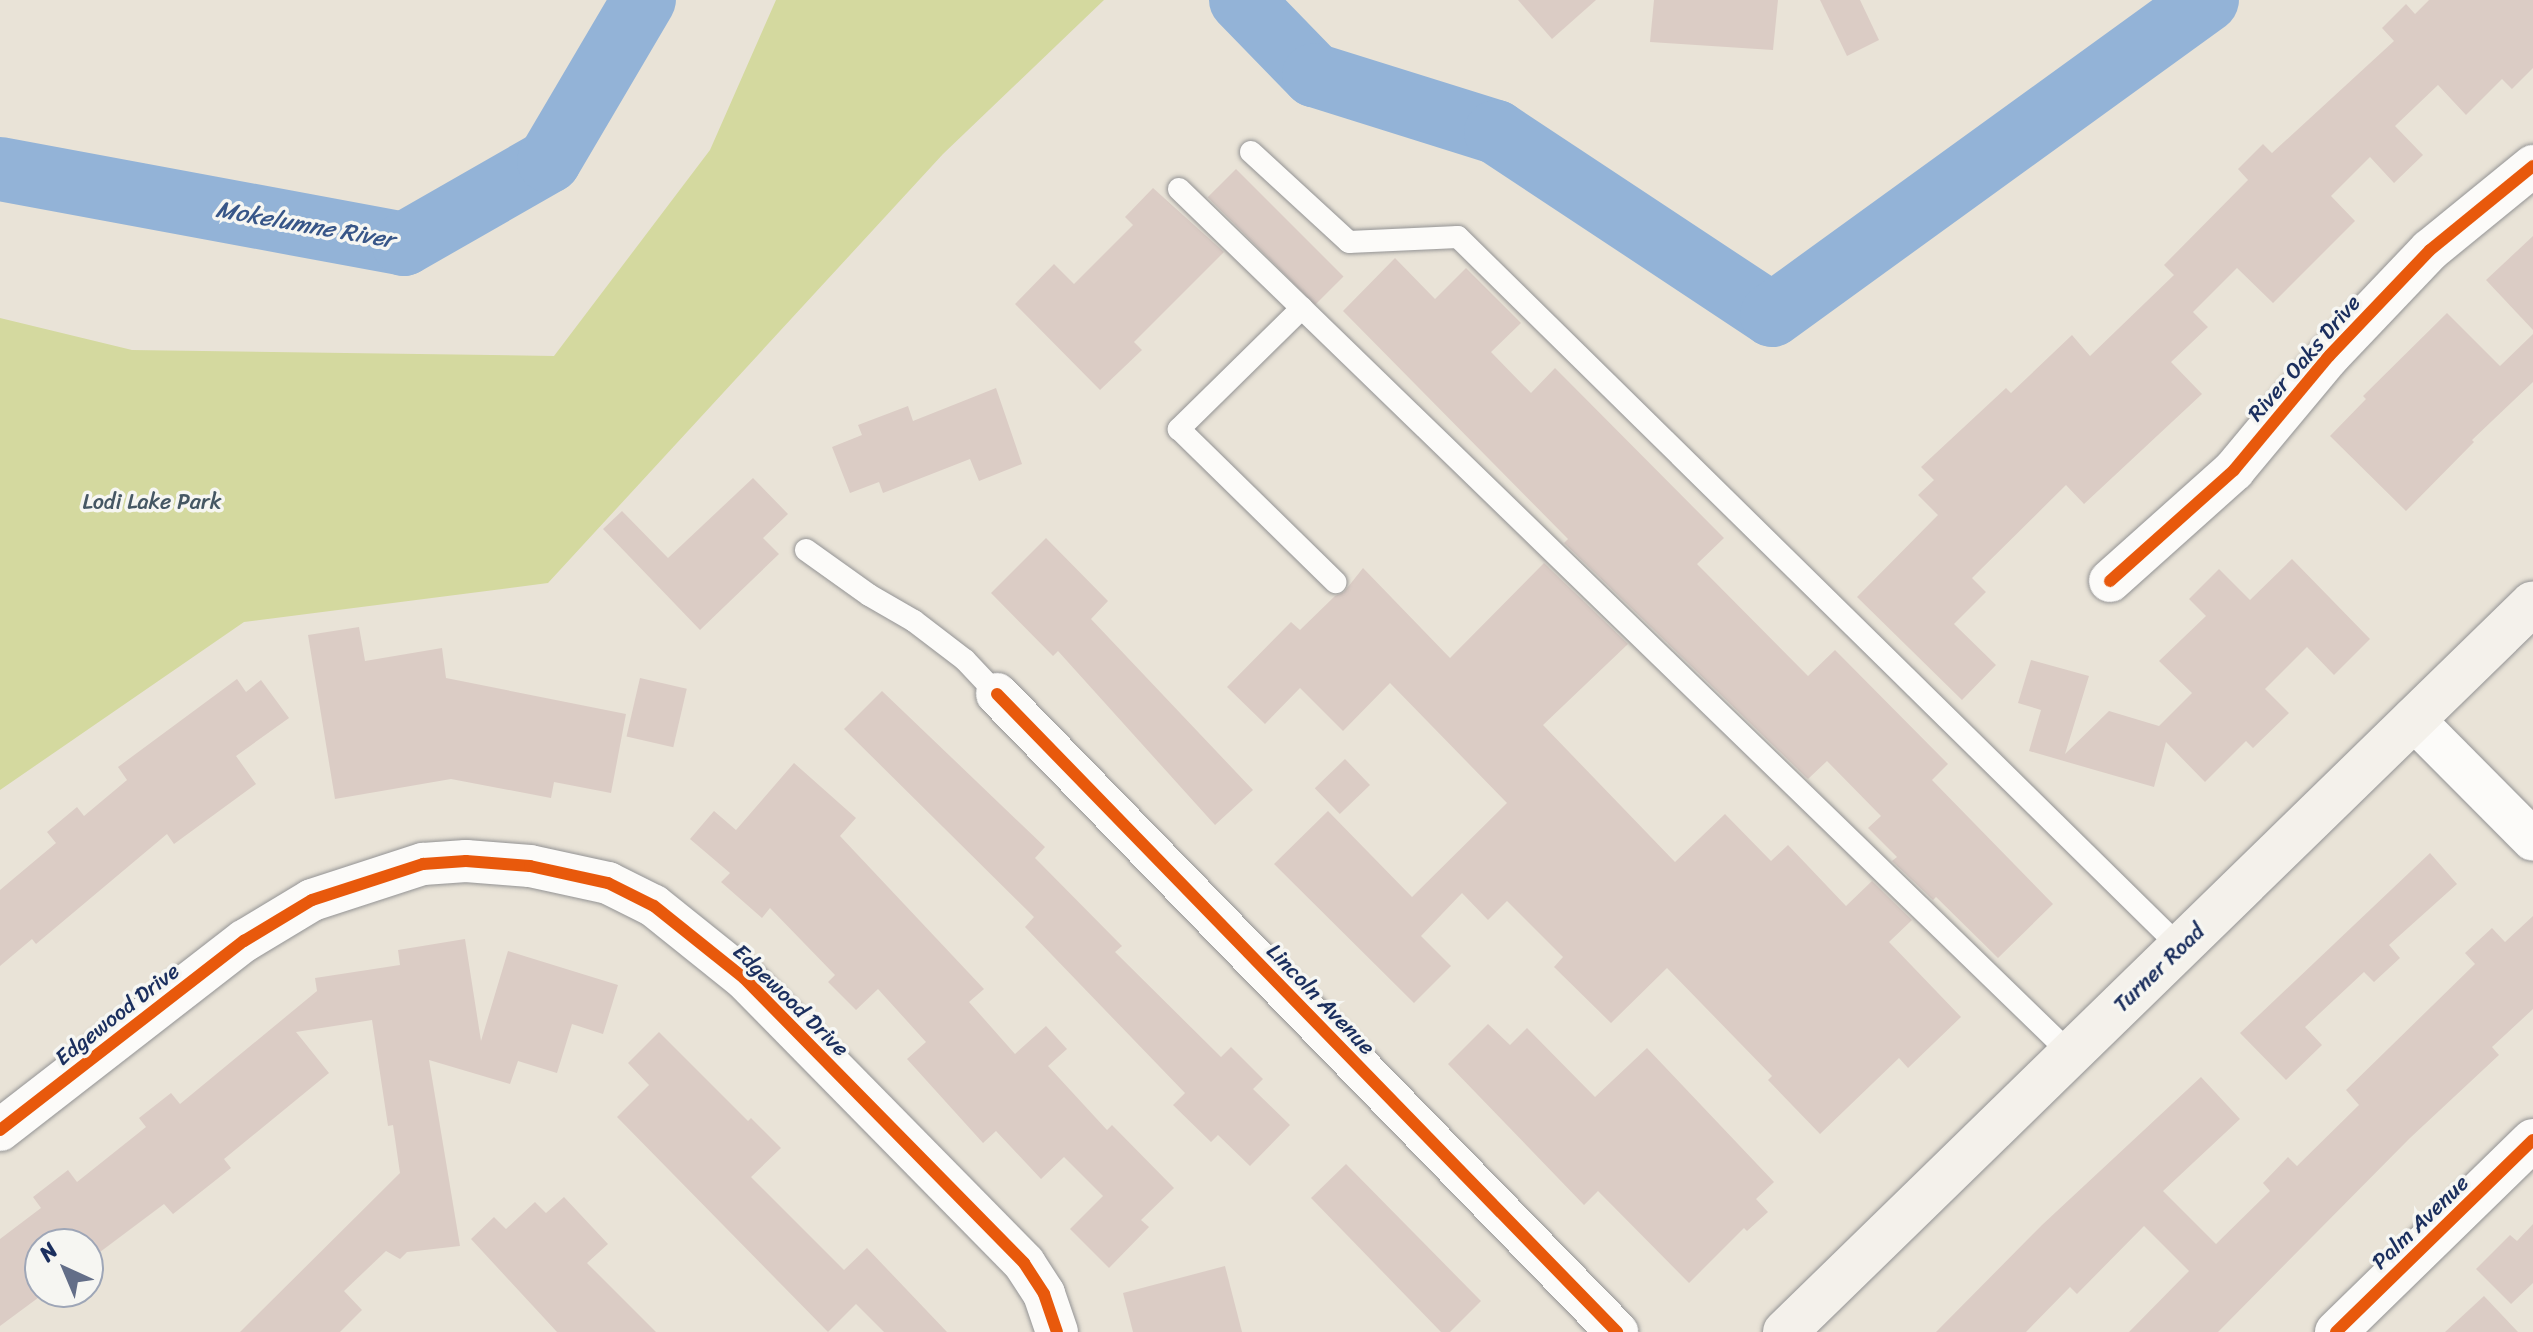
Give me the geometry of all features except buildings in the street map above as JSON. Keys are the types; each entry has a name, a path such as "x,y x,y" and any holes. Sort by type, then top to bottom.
{"main road":[{"name":"Turner Road","path":"1785,1332 2533,603"}],"street":[{"name":"River Oaks Drive","path":"2110,581 2234,470 2329,356 2430,250 2533,166"},
{"name":"Lincoln Avenue","path":"997,694 1617,1332"},
{"path":"2413,719 2533,840"},
{"name":"Edgewood Drive","path":"0,1130 244,941 312,900 423,864 466,861 530,866 608,883 654,906 744,978 1024,1263 1044,1294 1057,1332"},
{"name":"Palm Avenue","path":"2336,1332 2533,1140"}],"lane":[{"path":"1251,152 1349,242 1458,237 2181,948"},
{"path":"1179,189 2071,1054"},
{"path":"1302,308 1179,429 1335,582"},
{"path":"806,550 869,595 914,621 965,660 997,694"}],"green space":[{"name":"Lodi Lake Park","path":"776,0 1104,0 943,154 548,583 244,622 0,790 0,318 132,350 554,356 710,150"}],"waterway":[{"name":"Mokelumne River","path":"0,169 404,244 549,161 644,0"},
{"path":"1241,0 1314,75 1496,132 1772,315 2207,0"}],"cycle path":[{"path":"2110,581 2234,470 2329,356 2430,250 2533,166"},
{"path":"997,694 1617,1332"},
{"path":"0,1130 244,941 312,900 423,864 466,861 530,866 608,883 654,906 744,978 1024,1263 1044,1294 1057,1332"},
{"path":"2336,1332 2533,1140"}]}
